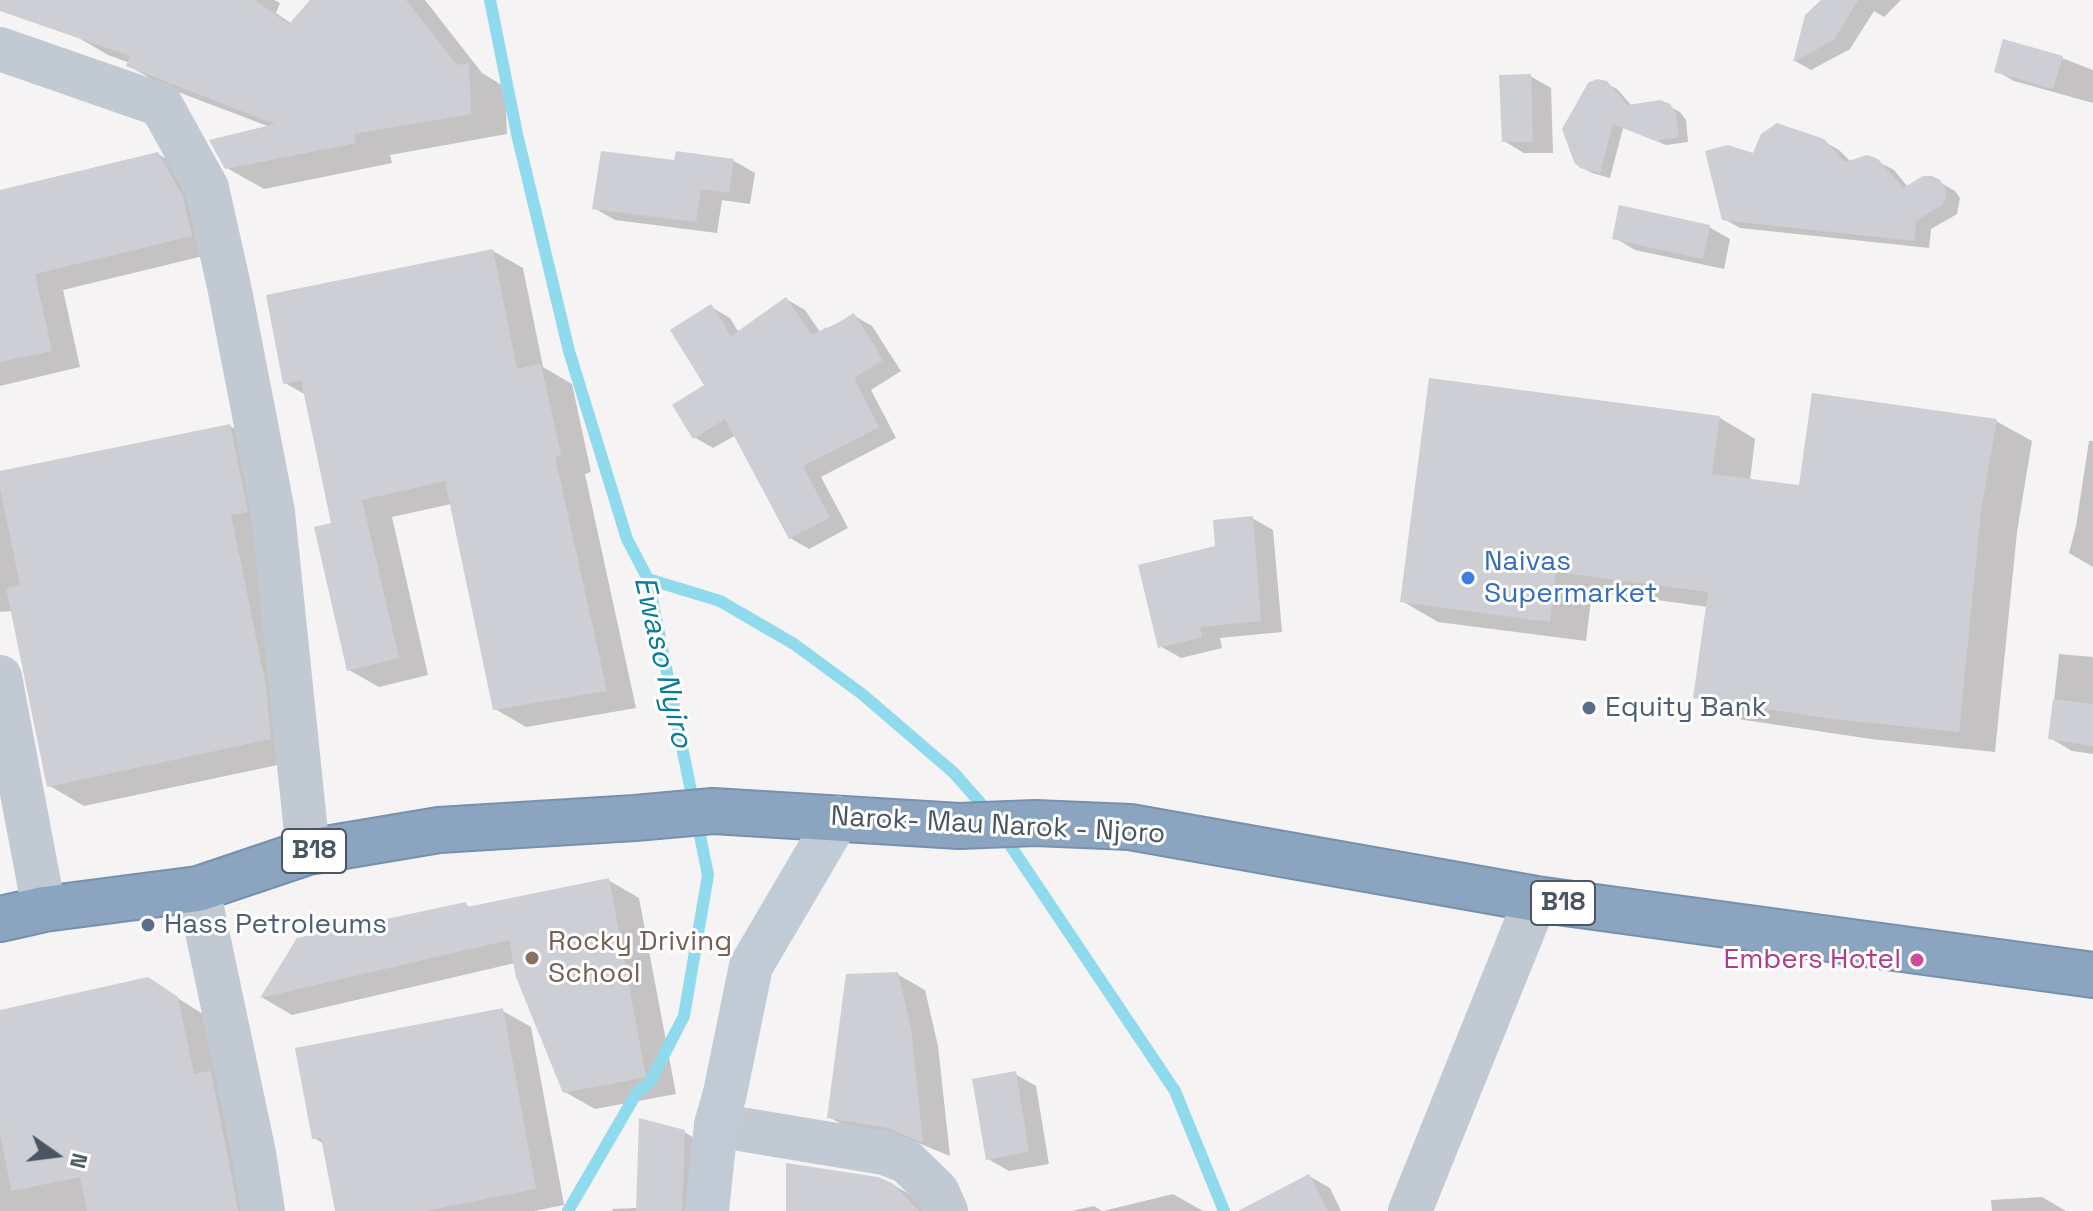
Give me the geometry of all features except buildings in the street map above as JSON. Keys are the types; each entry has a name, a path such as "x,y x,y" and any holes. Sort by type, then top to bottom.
{"highway":[{"name":"Narok- Mau Narok - Njoro","path":"0,919 44,909 198,889 308,852 439,830 713,811 959,826 1035,823 1130,827 1536,899 2093,975"}],"main road":[{"path":"707,1211 716,1125 751,966 838,818"}],"street":[{"path":"0,49 161,105 207,188 273,512 308,852"},
{"path":"0,677 44,909"},
{"path":"198,889 254,1153 263,1211"},
{"path":"1410,1211 1536,899"},
{"path":"716,1125 884,1153 906,1161 937,1191 946,1211"}],"waterway":[{"name":"Ewaso Nyiro","path":"490,0 517,134 569,351 627,539 648,579 708,875 684,1016 650,1082 636,1094 568,1211"},
{"path":"648,579 720,601 794,644 862,694 954,773 990,814"},
{"path":"1002,833 1175,1091 1224,1211"}],"place":[{"name":"Naivas Supermarket","path":"1468,578"},
{"name":"Equity Bank","path":"1589,708"},
{"name":"Hass Petroleums","path":"148,925"},
{"name":"Rocky Driving School","path":"532,958"},
{"name":"Embers Hotel","path":"1917,960"}]}
